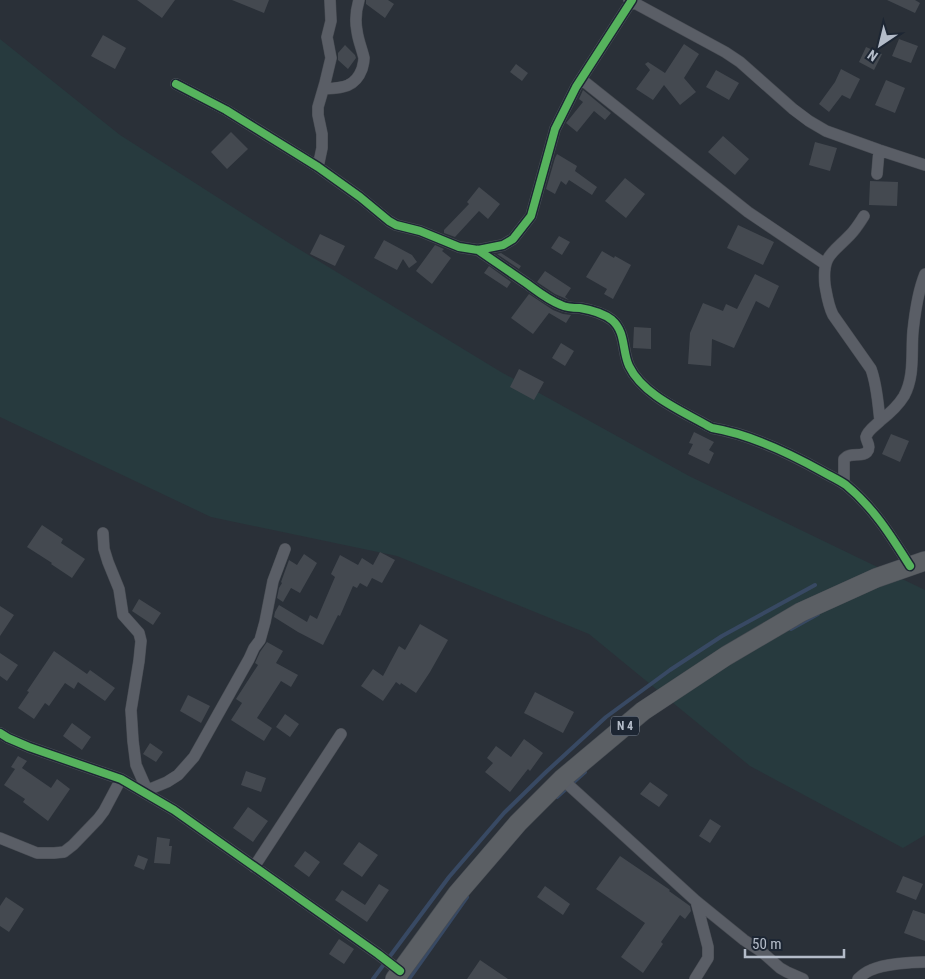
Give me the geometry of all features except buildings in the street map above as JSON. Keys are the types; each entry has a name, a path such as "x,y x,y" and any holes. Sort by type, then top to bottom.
{"highway":[{"name":"N 4","path":"397,975 457,894 534,806 562,779 643,711 726,656 801,612 876,578 918,564"}],"street":[{"path":"318,167 322,148 322,134 318,107 331,58 327,37 331,21 330,0"},
{"path":"324,89 342,88 349,85 354,82 361,72 364,62 356,26 359,0"},
{"path":"176,84 226,110 318,167 360,197 389,222 459,247 478,250 503,245 513,239 531,216 556,129 576,87 631,0 740,62 793,109 826,131 925,165"},
{"path":"581,79 748,212 825,264"},
{"path":"877,174 879,150"},
{"path":"864,216 851,234 834,250 825,264 824,275 829,307 833,316 871,369 874,377 880,421"},
{"path":"478,250 552,300 567,307 598,312 614,322 622,336 629,366 638,379 652,393 712,428 744,435 806,463 844,484 883,523 918,564"},
{"path":"844,484 844,459 850,455 867,452 869,447 866,437 868,433 904,396 910,380 913,330 919,292 925,274"},
{"path":"103,533 104,549 119,589 122,615 139,634 141,641 140,661 131,710 136,765 145,791"},
{"path":"145,791 178,775 194,757 260,640 273,581 285,549"},
{"path":"0,733 29,747 121,779 145,791 378,954 397,975"},
{"path":"254,867 341,734"},
{"path":"0,838 37,853 64,852 98,819 121,779"},
{"path":"562,779 696,901 780,968 804,979"},
{"path":"695,979 708,958 708,947 696,901"},
{"path":"858,979 866,972 878,968 925,962"}],"green space":[{"path":"0,39 120,135 289,243 501,372 689,476 925,590 925,835 903,848 750,766 589,634 397,556 211,517 0,417"}],"waterway":[{"path":"373,979 449,877 504,813 606,717 670,670 722,636 815,585"},
{"path":"791,629 818,614"},
{"path":"557,797 585,772"},
{"path":"409,979 467,897"}],"cycle path":[{"path":"176,84 226,110 318,167 396,225 420,231 459,247 478,250 503,245 513,239 531,216 555,129 576,87 632,0"},
{"path":"478,250 552,301 566,307 597,312 612,320 620,330 629,366 635,376 653,394 712,428 740,435 769,446 797,458 846,485 874,513 910,566"},
{"path":"0,733 29,747 121,779 174,810 400,971"}]}
